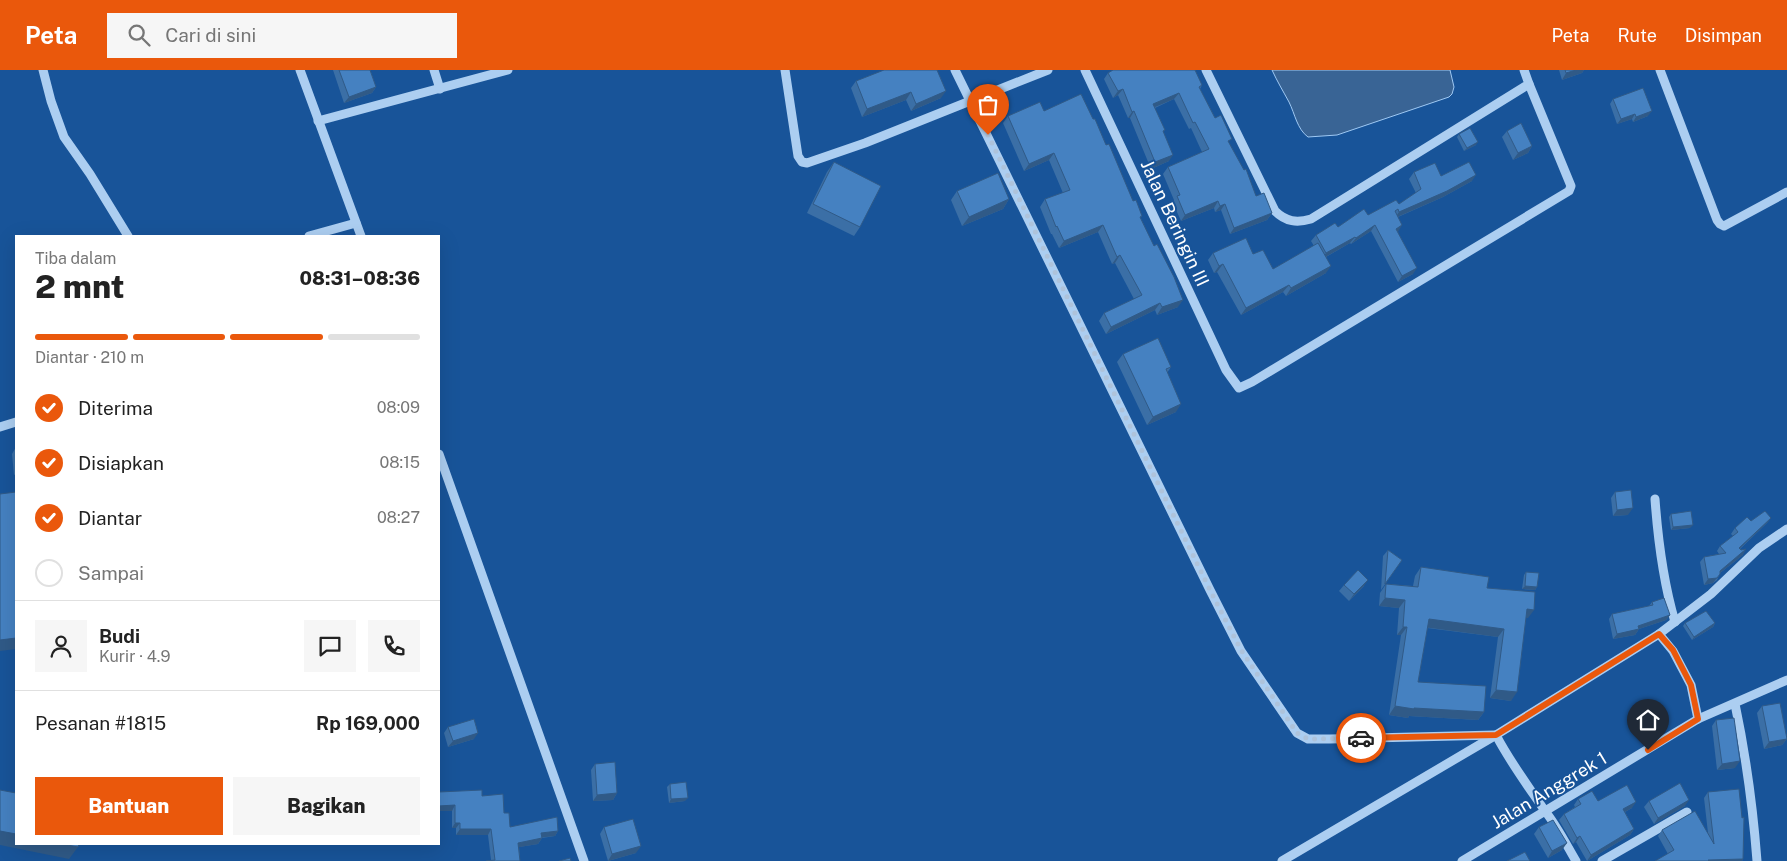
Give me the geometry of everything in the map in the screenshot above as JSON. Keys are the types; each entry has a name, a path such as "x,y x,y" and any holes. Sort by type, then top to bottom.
{"street":[{"path":"43,70 51,101 64,137 90,174 127,235"},
{"path":"300,70 361,235"},
{"path":"434,70 440,89"},
{"path":"318,121 508,70"},
{"path":"786,70 798,156 802,162 807,164 865,143 1048,70"},
{"path":"955,70 1210,590 1241,650 1297,733 1308,739 1496,735"},
{"name":"Jalan Beringin III","path":"1085,70 1226,370 1239,388 1247,385 1569,191 1571,186 1529,84"},
{"path":"1206,70 1275,211 1290,221 1300,222 1311,219 1529,84 1524,70"},
{"path":"1660,70 1720,224 1724,226 1787,192"},
{"path":"313,235 356,223"},
{"path":"0,427 15,422"},
{"path":"440,457 584,861"},
{"path":"1654,499 1666,592 1675,622"},
{"path":"1282,861 1496,735 1659,634 1711,594 1759,548 1787,529"},
{"path":"1659,634 1673,650 1691,685 1698,719"},
{"name":"Jalan Anggrek 1","path":"1462,861 1698,719 1787,680"},
{"path":"1735,704 1744,745 1757,861"},
{"path":"1496,735 1576,861"},
{"path":"1602,861 1687,812"}],"water":[{"path":"1272,70 1450,70 1454,87 1449,97 1337,135 1308,137 1299,126"}],"building":[{"path":"339,70 370,70 376,87 349,97"},
{"path":"884,70 937,70 946,91 916,104 911,92 867,109 856,81"},
{"path":"1113,70 1195,70 1202,85 1199,87 1215,118 1221,115 1232,139 1228,141 1244,170 1246,169 1256,196 1264,193 1272,213 1234,228 1225,204 1220,206 1218,201 1185,215 1177,196 1180,195 1168,167 1209,149 1195,122 1193,123 1179,93 1153,104 1165,130 1163,131 1173,155 1155,162 1123,89 1118,91 1108,73"},
{"path":"1565,70 1576,70 1566,73"},
{"path":"1643,88 1652,111 1636,117 1635,114 1621,119 1613,99"},
{"path":"1081,94 1093,119 1095,119 1106,145 1109,144 1133,201 1136,200 1142,216 1140,217 1154,246 1157,244 1174,277 1183,300 1162,307 1160,303 1111,327 1104,313 1142,295 1120,255 1117,257 1103,225 1064,241 1056,227 1045,199 1070,190 1054,153 1029,164 1008,116 1040,102 1044,111"},
{"path":"1521,123 1532,146 1518,153 1507,131"},
{"path":"1470,128 1478,142 1467,148 1459,134"},
{"path":"834,162 881,186 860,227 813,204"},
{"path":"1469,162 1476,175 1447,191 1399,212 1398,209 1395,211 1402,225 1396,229 1417,268 1402,276 1375,225 1356,238 1326,253 1316,235 1335,223 1338,227 1364,209 1368,215 1396,200 1399,204 1421,189 1414,172 1435,163 1441,176"},
{"path":"998,173 1009,199 969,217 957,191"},
{"path":"1246,238 1253,254 1263,250 1273,269 1318,243 1331,266 1291,288 1289,285 1246,308 1223,264 1219,266 1213,253"},
{"path":"1158,338 1171,367 1166,369 1181,404 1153,417 1123,354"},
{"path":"1631,490 1633,508 1617,510 1615,492"},
{"path":"15,492 15,638 0,640 0,494"},
{"path":"1691,511 1693,525 1673,527 1671,514"},
{"path":"1765,511 1771,518 1739,548 1741,550 1746,549 1720,571 1717,578 1708,579 1704,557 1726,553 1720,546 1738,532 1735,528 1747,517 1751,521"},
{"path":"1388,550 1402,560 1385,584"},
{"path":"1421,567 1489,577 1487,588 1535,592 1534,610 1527,609 1517,692 1496,690 1504,629 1429,619 1418,682 1486,686 1484,712 1414,709 1395,706 1407,627 1403,627 1405,600 1385,598 1386,584 1418,587"},
{"path":"1358,570 1368,580 1354,594 1344,585"},
{"path":"1526,572 1539,573 1537,587 1525,586"},
{"path":"1664,598 1670,615 1638,626 1639,629 1617,634 1612,614 1653,605 1652,602"},
{"path":"1706,611 1715,623 1694,637 1685,623"},
{"path":"1780,703 1787,739 1769,742 1762,706"},
{"path":"1734,718 1740,761 1722,764 1716,720"},
{"path":"474,719 478,733 453,741 448,727"},
{"path":"615,762 617,793 597,795 595,764"},
{"path":"686,782 688,798 671,799 670,784"},
{"path":"1680,783 1689,800 1658,818 1649,801"},
{"path":"1627,785 1636,802 1623,809 1634,829 1591,855 1580,836 1577,838 1564,814 1581,804 1578,799 1592,791 1598,801"},
{"path":"1739,789 1742,818 1744,817 1743,859 1655,861 1674,850 1662,830 1695,811 1714,844 1708,792"},
{"path":"0,790 15,793 15,834 0,831"},
{"path":"482,790 482,796 503,794 504,813 509,813 510,827 557,817 558,831 541,833 542,838 518,843 520,861 486,861 495,860 491,829 460,829 460,823 455,823 455,805 440,806 440,792"},
{"path":"633,819 641,846 612,854 604,827"},
{"path":"1553,820 1567,843 1552,851 1539,827"},
{"path":"1525,852 1530,861 1507,861"},
{"path":"570,858 571,861 559,861"}],"way so far":[{"path":"988,135 1241,650 1297,733 1308,739 1361,738"}],"route":[{"path":"1361,738 1496,735 1659,634 1673,650 1691,685 1698,719 1648,750"}]}
